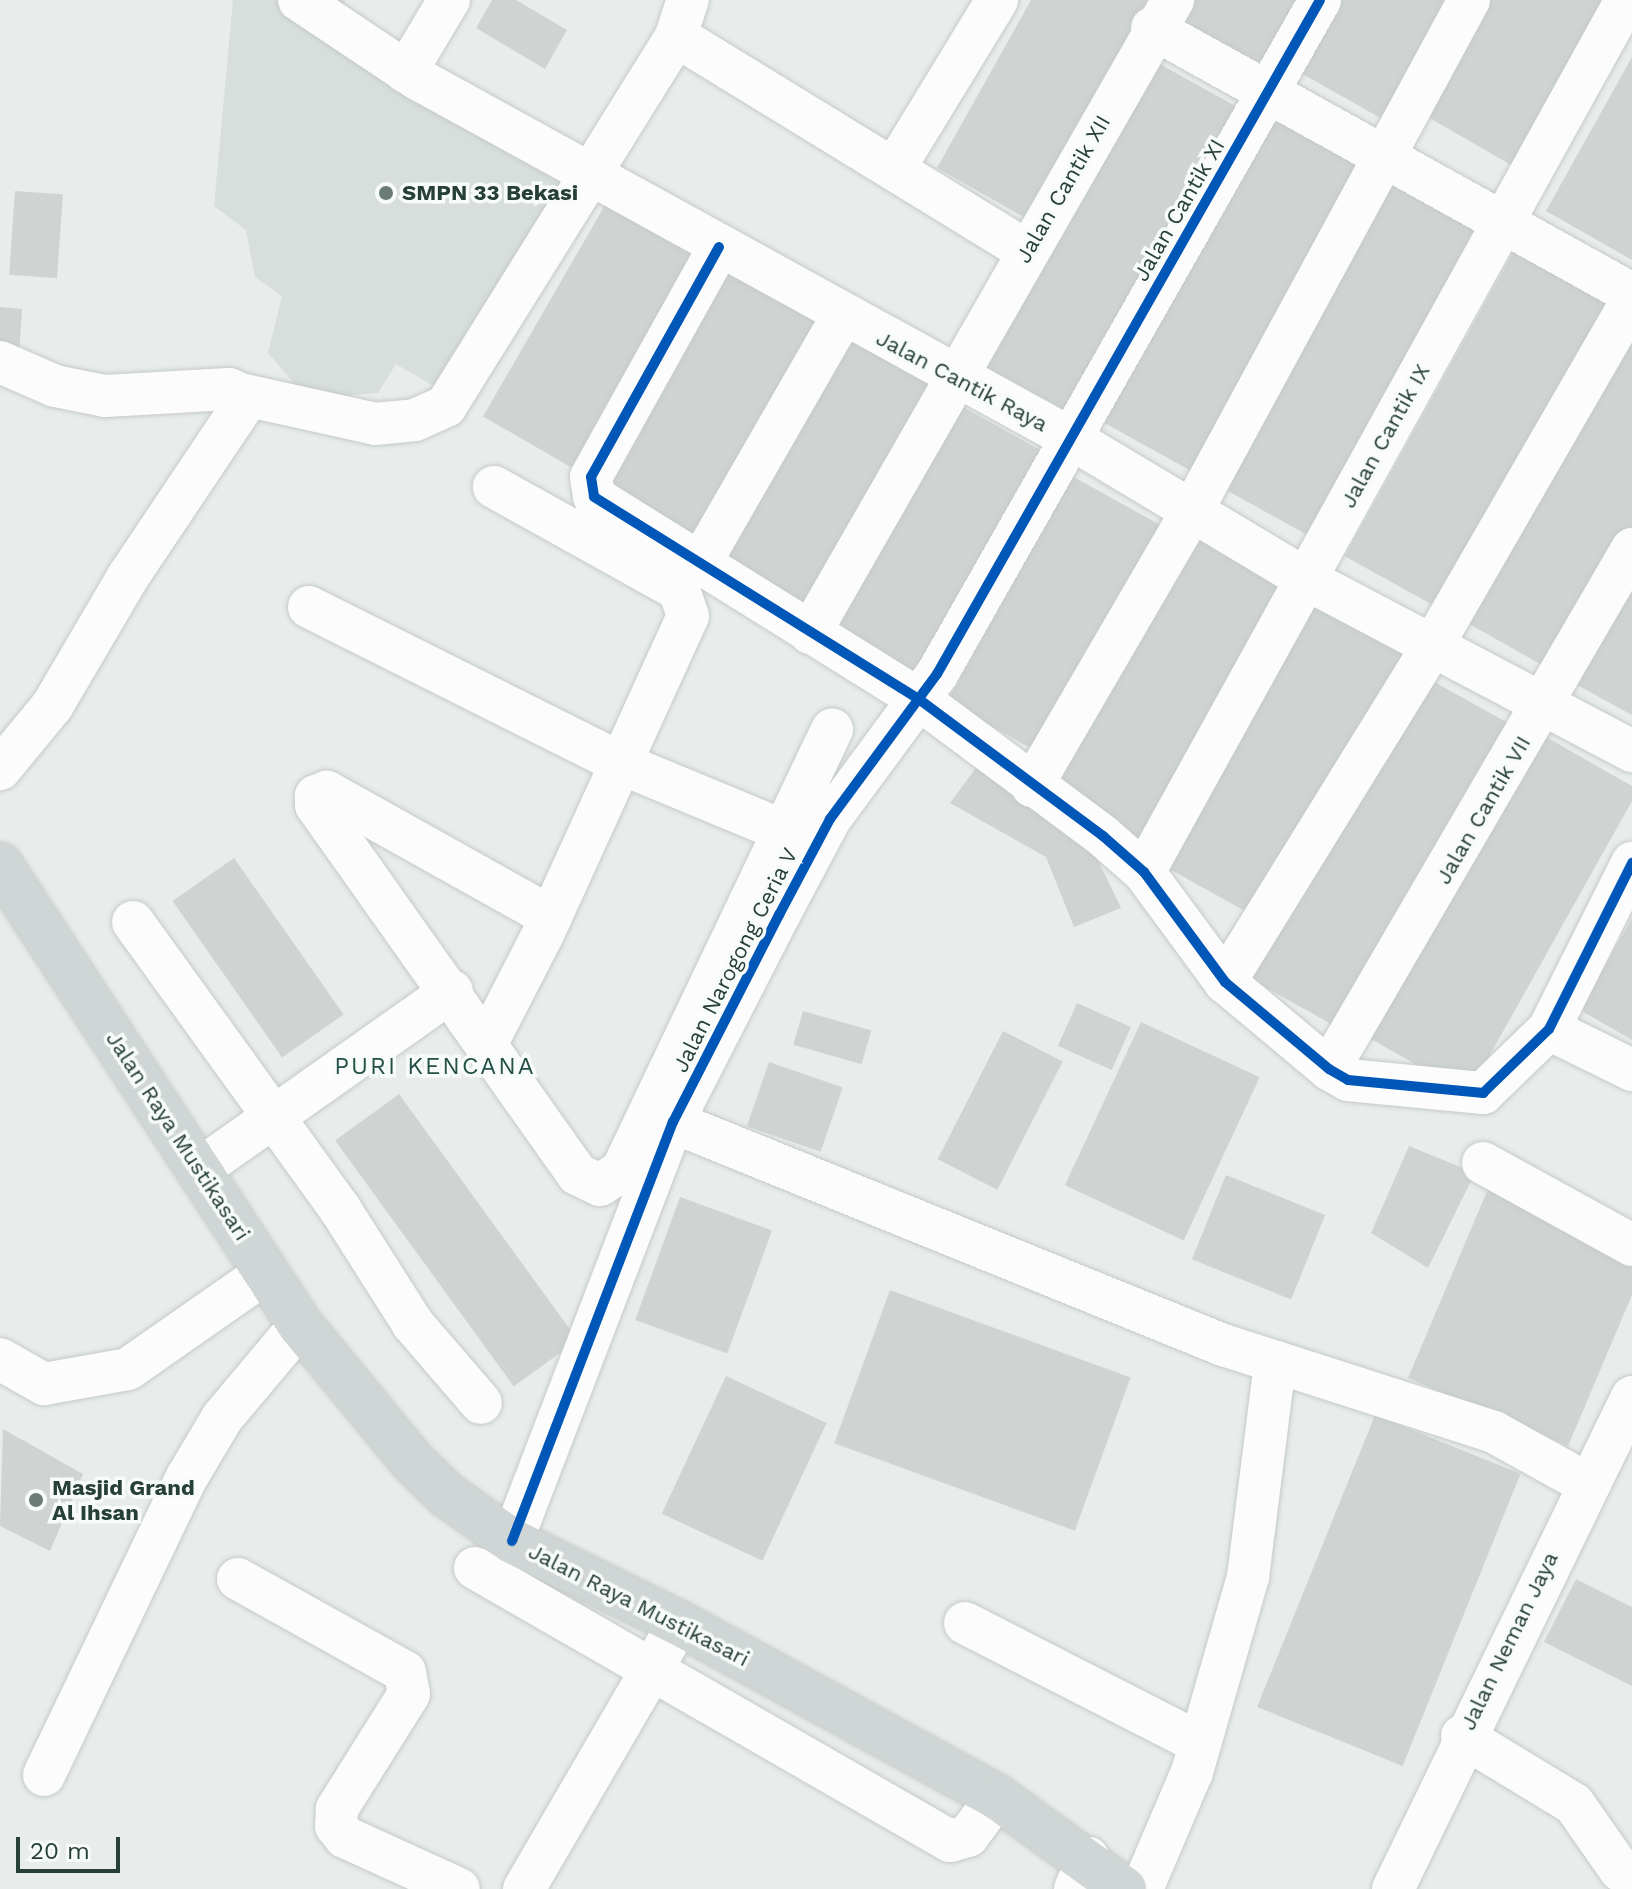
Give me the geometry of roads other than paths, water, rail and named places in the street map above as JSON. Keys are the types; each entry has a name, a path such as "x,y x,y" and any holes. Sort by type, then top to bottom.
{"main road":[{"name":"Jalan Raya Mustikasari","path":"0,865 201,1168 300,1325 412,1461 512,1541 679,1623 997,1797 1082,1874 1124,1889"}],"street":[{"name":"Jalan Cantik Raya","path":"299,0 406,72 842,317 1072,439 1304,578 1632,751"},
{"path":"406,72 449,0"},
{"path":"894,169 997,0"},
{"name":"Jalan Cantik XI","path":"1072,439 1320,0"},
{"path":"1032,786 1192,511 1469,0"},
{"name":"Jalan Cantik IX","path":"1144,872 1626,0"},
{"path":"1163,14 1268,94 1503,226 1632,294"},
{"name":"Jalan Cantik XII","path":"810,633 1163,14"},
{"path":"0,362 55,386 105,396 229,389 375,424 415,420 446,406 590,175 682,18 894,169 1027,251"},
{"path":"719,247 590,483 594,497 698,567 920,700 1144,872 1225,982 1329,1069 1348,1080 1483,1093 1549,1029 1632,863"},
{"path":"1225,982 1433,645 1632,300"},
{"path":"698,567 842,317"},
{"path":"0,769 52,706 129,575 243,405 240,394"},
{"name":"Jalan Narogong Ceria V","path":"512,1541 673,1122 830,819 920,700 1072,439"},
{"path":"488,1041 551,917 686,624 684,597 494,487"},
{"name":"Jalan Cantik VII","path":"1329,1069 1544,705 1632,549"},
{"path":"309,607 622,764 784,831"},
{"path":"551,917 319,791 316,805 488,1041 577,1174 594,1185 614,1178 832,729"},
{"path":"133,922 273,1115 413,1324 481,1403"},
{"path":"201,1168 452,991"},
{"path":"1549,1029 1632,1070"},
{"path":"673,1122 1275,1362 1494,1432 1586,1483"},
{"path":"1483,1163 1632,1245"},
{"path":"0,1359 44,1384 128,1369 267,1272"},
{"path":"44,1775 187,1477 231,1406 300,1325"},
{"path":"1142,1889 1200,1743 1248,1577 1275,1362"},
{"name":"Jalan Neman Jaya","path":"1393,1889 1462,1736 1586,1483 1632,1397"},
{"path":"475,1568 950,1841 968,1836 997,1797"},
{"path":"238,1579 405,1672 409,1694 337,1809 336,1826 345,1837 459,1889"},
{"path":"524,1889 679,1623"},
{"path":"965,1623 1200,1743"},
{"path":"1462,1736 1574,1804 1632,1877"}],"place":[{"name":"SMPN 33 Bekasi","path":"386,193"},
{"name":"Masjid Grand Al Ihsan","path":"36,1500"}],"district":[{"name":"PURI KENCANA","path":"435,1067"}]}
